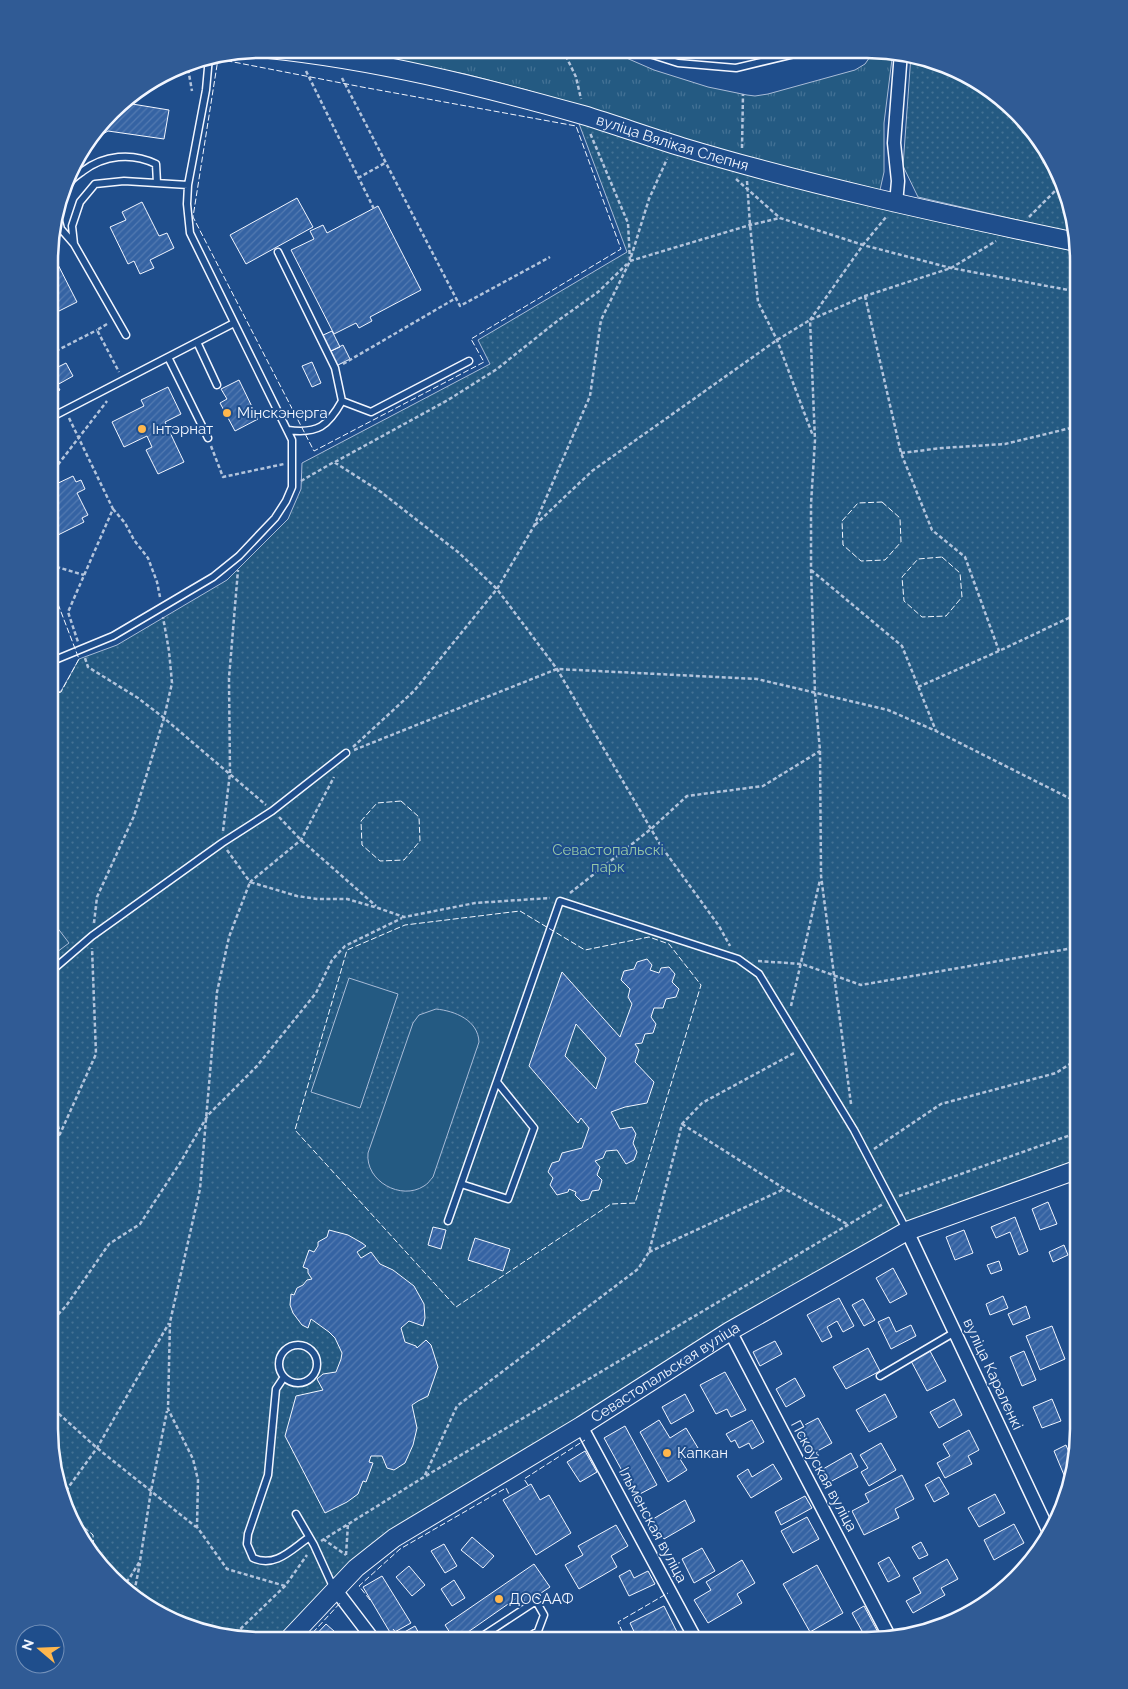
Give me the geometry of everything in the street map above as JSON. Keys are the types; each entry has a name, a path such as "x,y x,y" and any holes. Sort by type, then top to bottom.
{"street":[{"name":"вуліца Вялікая Слепня","path":"350,58 489,90 585,116 673,144 739,171 1070,241"},
{"path":"896,204 898,181 894,143 900,60"},
{"name":"Севастопальская вуліца","path":"295,1632 356,1568 394,1538 581,1426 730,1332 907,1231 1070,1172"},
{"name":"вуліца Караленкі","path":"907,1231 1046,1525"},
{"name":"Пскоўская вуліца","path":"730,1332 886,1631"},
{"name":"Ільменская вуліца","path":"581,1426 692,1632"},
{"path":"335,1589 368,1632"}],"lane":[{"path":"665,58 686,64 736,68 778,58"},
{"path":"58,659 112,636 214,577 239,556 275,518 292,487 292,440 288,430 190,233 188,185 206,90 208,64"},
{"path":"76,176 90,166 106,159 126,156 145,159 156,164 157,183"},
{"path":"74,244 72,226 80,202 96,184 124,181 188,185"},
{"path":"60,228 74,244 126,334"},
{"path":"278,252 335,368 342,401 334,416 324,425 304,432 288,430"},
{"path":"58,413 234,323"},
{"path":"197,342 217,384"},
{"path":"168,357 208,438"},
{"path":"342,401 371,412 469,360"},
{"path":"58,966 92,936 222,843 272,811 346,753"},
{"path":"448,1221 560,901 738,959 760,974 854,1130 907,1231"},
{"path":"461,1184 508,1199 534,1128 497,1082"},
{"path":"880,1376 955,1332"},
{"path":"295,1345 312,1351 317,1363 316,1370 308,1380 295,1383 284,1378 278,1366 281,1355 285,1350 295,1345"},
{"path":"284,1378 276,1389 268,1475 248,1534 247,1544 253,1558 270,1562 278,1559 308,1538"},
{"path":"296,1514 308,1538 314,1545 335,1589"},
{"path":"489,1632 536,1601 544,1615 536,1632"}],"path":[{"path":"567,58 576,77 587,126 628,223 630,261"},
{"path":"188,71 192,91"},
{"path":"306,71 374,209"},
{"path":"342,78 460,306 550,257"},
{"path":"743,94 742,146 739,171 748,188 780,218 863,245 951,268 1070,290"},
{"path":"135,1588 151,1492 168,1410 170,1322 200,1189 208,1115 217,992 229,937 250,882 301,840 346,753 414,692 497,589 534,526 590,396 601,320 630,261 649,199 673,144"},
{"path":"358,178 386,162"},
{"path":"739,171 748,188 758,302 777,340 815,440"},
{"path":"534,526 592,471 777,340 810,320 865,296 951,268 1016,229 1057,189"},
{"path":"854,1130 821,876 820,751 811,570 815,440 810,320 863,245 896,204"},
{"path":"292,487 448,400 497,369 556,322 598,292 630,261 750,225 780,218"},
{"path":"865,296 901,453 932,530 965,557 999,651"},
{"path":"335,368 456,298"},
{"path":"58,350 108,325 103,316"},
{"path":"58,466 123,380 97,330"},
{"path":"60,1134 96,1054 92,936 97,897 134,816 164,718 172,683 169,651 157,582 148,558 134,540 125,523 113,509 64,410"},
{"path":"901,453 1005,444 1070,428"},
{"path":"208,438 223,476 293,462"},
{"path":"334,462 381,492 458,552 497,589 557,669 661,846 719,926 738,959 802,964 860,985 1070,949"},
{"path":"113,509 68,612 88,667 138,698 164,718"},
{"path":"239,556 229,678 230,773 222,843 250,882 296,896 316,899 347,899 404,917"},
{"path":"58,567 84,575"},
{"path":"811,570 902,646 936,731"},
{"path":"918,686 1070,617"},
{"path":"346,753 557,669 756,679 888,710 936,731 1070,798"},
{"path":"58,1314 66,1306 109,1244 140,1224 180,1164 208,1115 257,1066 316,994 332,960 345,946 404,917 475,903 552,898 560,901 651,828 687,796 763,786 820,751"},
{"path":"788,1021 821,876"},
{"path":"424,1477 457,1406 638,1269 649,1252 682,1124 702,1103 804,1048"},
{"path":"867,1154 941,1104 1056,1073 1070,1064"},
{"path":"682,1124 785,1189 848,1225"},
{"path":"58,1128 60,1134"},
{"path":"239,1630 284,1586 314,1545 424,1477 891,1199 1070,1135"},
{"path":"649,1252 785,1189"},
{"path":"67,1490 97,1448 170,1322"},
{"path":"168,1410 193,1459 198,1480 197,1527"},
{"path":"58,1413 97,1448 197,1527 227,1569 284,1586"},
{"path":"323,1539 346,1555 348,1524"},
{"path":"127,1581 140,1561"}],"green space":[{"path":"381,58 626,58 654,70 708,87 755,96 855,70 865,64 869,58 892,59 884,123 884,172 880,190 682,140 527,90 465,74"},
{"path":"911,62 958,78 991,99 1011,117 1029,137 1050,170 1064,208 1069,232 918,197 903,166"},
{"name":"Севастопальскі парк","path":"578,121 845,200 1070,250 1070,1164 907,1227 335,1578 285,1632 234,1630 195,1621 170,1611 137,1590 99,1552 78,1519 64,1481 59,1455 58,692 61,691 79,659 117,645 227,580 288,519 301,489 302,463 490,364 478,340 627,252"},
{"path":"58,929 69,943 58,951"},
{"path":"349,978 398,994 360,1108 311,1092"},
{"path":"436,1009 451,1012 470,1022 478,1034 479,1042 433,1177 425,1185 415,1190 395,1190 378,1180 372,1172 368,1153 413,1023 419,1015"}],"building":[{"path":"132,104 169,110 164,139 108,131 100,136"},
{"path":"297,198 313,227 246,264 230,235"},
{"path":"142,202 159,236 167,233 174,248 150,260 154,268 140,274 134,261 128,264 110,227 126,220 122,212"},
{"path":"378,206 421,290 370,317 372,321 359,328 356,323 334,334 291,250 314,239 310,231 323,225 327,233"},
{"path":"58,265 77,302 58,312"},
{"path":"332,331 340,347 329,352 321,336"},
{"path":"343,345 350,359 336,366 329,352"},
{"path":"312,362 321,383 312,387 302,366"},
{"path":"66,363 73,376 58,384 58,367"},
{"path":"239,380 258,419 235,431 220,403 227,399 221,389"},
{"name":"Інтэрнат","path":"168,387 181,414 165,422 184,462 158,474 146,450 152,447 147,436 124,447 112,422 144,406 141,400"},
{"path":"73,476 76,482 81,480 85,489 77,493 88,515 82,518 84,522 58,535 58,483"},
{"path":"647,959 652,965 650,970 659,973 661,968 669,967 675,974 672,982 679,989 676,997 666,999 663,1008 654,1008 651,1017 656,1024 653,1033 645,1034 642,1043 635,1044 639,1050 635,1062 654,1082 647,1103 611,1112 620,1129 632,1127 636,1134 633,1143 637,1152 634,1160 626,1164 617,1150 606,1151 603,1158 595,1161 600,1167 597,1175 602,1180 599,1190 592,1191 589,1199 581,1201 575,1195 576,1192 569,1189 568,1192 557,1195 550,1185 553,1178 548,1172 552,1163 559,1161 562,1153 582,1148 589,1128 581,1118 578,1123 529,1066 562,972 620,1037 632,1004 628,997 630,989 621,980 624,971 634,969 637,962","holes":["576,1024 606,1058 596,1089 565,1056"]},
{"path":"1048,1202 1057,1224 1040,1230 1032,1209"},
{"path":"1015,1217 1028,1251 1019,1255 1010,1232 996,1238 991,1227"},
{"path":"433,1227 446,1230 441,1249 428,1245"},
{"path":"329,1230 348,1235 362,1243 366,1246 357,1252 361,1258 371,1252 380,1264 393,1270 414,1286 424,1304 425,1318 423,1326 409,1321 401,1328 405,1342 417,1348 426,1340 431,1345 438,1367 428,1396 412,1405 417,1428 413,1445 405,1463 394,1470 387,1468 382,1456 371,1456 369,1462 373,1463 366,1482 363,1481 358,1494 325,1513 285,1436 296,1396 323,1390 317,1379 323,1374 336,1372 341,1359 342,1353 335,1338 311,1319 308,1328 302,1325 293,1313 290,1305 291,1294 294,1295 297,1288 307,1280 312,1279 308,1269 303,1267 309,1250 314,1252 318,1242 327,1237"},
{"path":"964,1230 973,1253 955,1260 946,1237"},
{"path":"475,1238 510,1249 503,1271 468,1260"},
{"path":"1064,1245 1068,1255 1053,1262 1049,1252"},
{"path":"999,1261 1002,1270 991,1274 987,1265"},
{"path":"893,1268 907,1294 890,1303 876,1278"},
{"path":"1003,1296 1008,1308 990,1315 986,1304"},
{"path":"839,1298 854,1326 843,1332 837,1321 827,1327 832,1337 822,1342 807,1315"},
{"path":"863,1299 875,1320 864,1326 852,1305"},
{"path":"1026,1306 1030,1318 1013,1325 1008,1314"},
{"path":"889,1317 896,1332 911,1325 916,1336 891,1349 878,1322"},
{"path":"1052,1326 1065,1359 1040,1370 1026,1336"},
{"path":"775,1341 782,1354 760,1366 753,1352"},
{"path":"868,1348 880,1371 846,1389 833,1367"},
{"path":"930,1351 946,1381 927,1391 911,1361"},
{"path":"1024,1351 1036,1380 1022,1386 1010,1357"},
{"path":"725,1372 746,1410 731,1417 727,1409 716,1414 700,1385"},
{"path":"795,1378 805,1396 786,1407 776,1389"},
{"path":"685,1394 694,1411 671,1424 662,1407"},
{"path":"885,1394 897,1417 869,1432 856,1410"},
{"path":"954,1399 962,1415 939,1428 930,1412"},
{"path":"1052,1399 1061,1421 1042,1428 1033,1407"},
{"path":"818,1418 832,1443 810,1455 797,1429"},
{"path":"659,1420 670,1438 686,1428 698,1448 680,1459 687,1470 668,1482 640,1432"},
{"path":"752,1420 764,1442 752,1449 749,1443 739,1448 735,1440 731,1442 726,1434"},
{"path":"625,1426 657,1485 636,1496 604,1438"},
{"path":"969,1430 979,1450 968,1456 972,1464 945,1478 937,1463 950,1456 943,1444"},
{"path":"881,1443 896,1470 869,1486 861,1472 868,1468 860,1455"},
{"path":"1066,1445 1069,1453 1066,1474 1064,1475 1054,1451"},
{"path":"585,1451 597,1472 580,1482 567,1462"},
{"path":"851,1453 858,1467 830,1482 823,1469"},
{"path":"773,1464 782,1479 751,1498 737,1476 748,1469 752,1477"},
{"path":"902,1475 914,1499 895,1509 899,1518 864,1535 852,1511 869,1502 865,1494"},
{"path":"939,1477 949,1494 934,1502 925,1485"},
{"path":"531,1484 540,1500 549,1495 571,1533 536,1555 503,1500"},
{"path":"995,1494 1005,1513 979,1527 968,1508"},
{"path":"805,1496 812,1508 781,1525 775,1512"},
{"path":"685,1500 695,1521 664,1539 653,1519"},
{"path":"807,1517 819,1539 793,1553 781,1531"},
{"path":"1014,1524 1024,1543 994,1560 984,1540"},
{"path":"616,1525 628,1546 611,1556 617,1567 579,1589 565,1565 583,1555 578,1546"},
{"path":"472,1537 494,1556 483,1568 461,1550"},
{"path":"921,1542 928,1555 919,1559 912,1547"},
{"path":"444,1544 457,1566 445,1573 431,1551"},
{"path":"702,1548 715,1571 694,1583 682,1559"},
{"path":"889,1557 900,1576 888,1582 878,1563"},
{"path":"947,1559 958,1579 941,1588 945,1595 913,1613 906,1601 921,1593 913,1578"},
{"path":"742,1560 755,1583 737,1594 742,1603 708,1623 694,1600 711,1590 706,1582"},
{"name":"ДОСААФ","path":"534,1564 550,1587 526,1603 521,1595 468,1632 450,1632 445,1625"},
{"path":"817,1565 843,1613 810,1632 783,1584"},
{"path":"409,1566 425,1585 412,1596 396,1577"},
{"path":"630,1570 634,1578 648,1571 655,1584 629,1596 619,1576"},
{"path":"382,1576 411,1623 395,1632 390,1632 363,1587"},
{"path":"454,1580 465,1598 452,1606 441,1589"},
{"path":"664,1606 677,1632 634,1632 630,1623"},
{"path":"864,1606 877,1631 863,1632 852,1613"},
{"path":"326,1624 335,1632 319,1632"},
{"path":"415,1626 418,1632 404,1632"}],"fence":[{"path":"218,62 193,217 314,451 484,362 471,339 621,249 576,126 225,60"},
{"path":"882,502 900,518 901,542 885,560 861,561 843,545 842,521 858,503 882,502"},
{"path":"942,557 960,573 962,597 946,616 922,617 904,601 902,577 918,559 942,557"},
{"path":"58,604 79,659 61,692 58,693"},
{"path":"401,801 419,817 420,841 404,860 380,861 362,845 361,821 377,803 401,801"},
{"path":"520,911 585,950 649,937 669,944 701,985 635,1203 611,1204 456,1307 295,1130 347,950 405,925 520,911"},
{"path":"528,1485 524,1479 585,1440"},
{"path":"370,1600 359,1586 400,1549 506,1488 510,1496"},
{"path":"82,1525 93,1535 93,1543"},
{"path":"622,1632 618,1622 668,1593"},
{"path":"313,1632 341,1602"}],"place":[{"name":"Мінскэнерга","path":"227,413"},
{"name":"Інтэрнат","path":"142,429"},
{"name":"Капкан","path":"667,1453"},
{"name":"ДОСААФ","path":"499,1599"}]}
